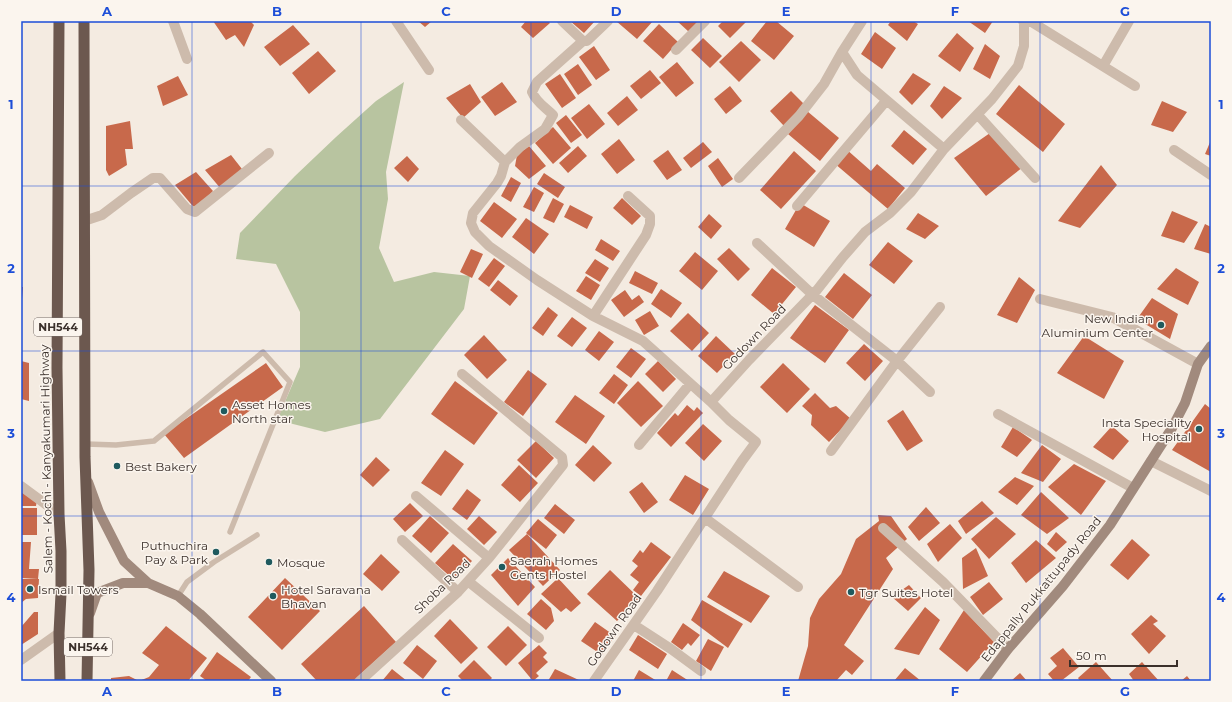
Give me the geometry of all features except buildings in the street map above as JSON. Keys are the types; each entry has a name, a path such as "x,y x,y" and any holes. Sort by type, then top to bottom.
{"highway":[{"name":"Salem - Kochi - Kanyakumari Highway","path":"59,21 57,360 61,587 59,633 60,681"},
{"name":"NH544","path":"85,21 85,458 88,519 88,681"}],"main road":[{"name":"Edappally Pukkattupady Road","path":"984,681 1008,649 1063,586 1110,525 1172,428 1185,403 1198,364 1211,346"},
{"path":"85,458 88,485 114,543 124,561 148,583 178,596 200,614 270,681"},
{"path":"89,613 97,593 123,583 148,583"}],"street":[{"path":"174,21 187,60"},
{"path":"396,21 429,70"},
{"path":"562,21 582,41"},
{"path":"608,21 587,41 582,41 538,82 532,92 539,103 553,116 552,119 545,129 520,147 504,162 501,176 473,213 471,223 475,232 489,246 537,280 594,316 643,341 711,402"},
{"path":"676,50 705,21"},
{"path":"739,178 799,116 824,84 862,21"},
{"name":"Godown Road","path":"594,681 634,625 756,442 729,420 711,402 749,360 813,295 865,232 890,213 911,192 944,149 992,100 1018,66 1024,46 1023,21"},
{"path":"1030,21 1135,86"},
{"path":"1103,66 1129,21"},
{"path":"842,52 857,75 944,149"},
{"path":"797,206 886,101"},
{"path":"978,114 1035,178"},
{"path":"461,120 504,162"},
{"path":"1174,150 1211,175"},
{"path":"84,221 102,216 153,178 160,178 187,209 195,212 269,153"},
{"path":"594,316 646,235 650,224 650,216 628,196"},
{"path":"757,243 813,295 897,361 930,392"},
{"path":"1040,299 1112,317 1198,364"},
{"path":"832,451 897,361 940,307"},
{"path":"462,374 562,457 563,465 489,558"},
{"path":"638,445 690,384"},
{"path":"998,414 1133,488"},
{"path":"1151,461 1211,491"},
{"path":"21,486 59,514"},
{"name":"Shoba Road","path":"360,681 458,592 489,558 416,496"},
{"path":"705,518 798,588"},
{"path":"883,528 943,582 1008,649"},
{"path":"402,540 458,592"},
{"path":"468,582 539,638"},
{"path":"634,625 701,671"},
{"path":"21,660 59,633"}],"lane":[{"path":"86,444 116,445 154,441 263,352 290,382 230,532"},
{"path":"178,596 188,582 214,562 258,535"}],"green space":[{"path":"404,82 386,172 388,199 379,248 394,282 434,272 470,276 464,309 380,419 325,432 277,420 300,367 300,312 276,264 236,259 240,233 295,176 336,137 376,101"}],"place":[{"name":"New Indian Aluminium Center","path":"1161,325"},
{"name":"Asset Homes North star","path":"224,411"},
{"name":"Insta Speciality Hospital","path":"1199,429"},
{"name":"Best Bakery","path":"117,466"},
{"name":"Puthuchira Pay & Park","path":"216,552"},
{"name":"Mosque","path":"269,562"},
{"name":"Saerah Homes Gents Hostel","path":"502,567"},
{"name":"Ismail Towers","path":"30,589"},
{"name":"Tgr Suites Hotel","path":"851,592"},
{"name":"Hotel Saravana Bhavan","path":"273,596"}]}
